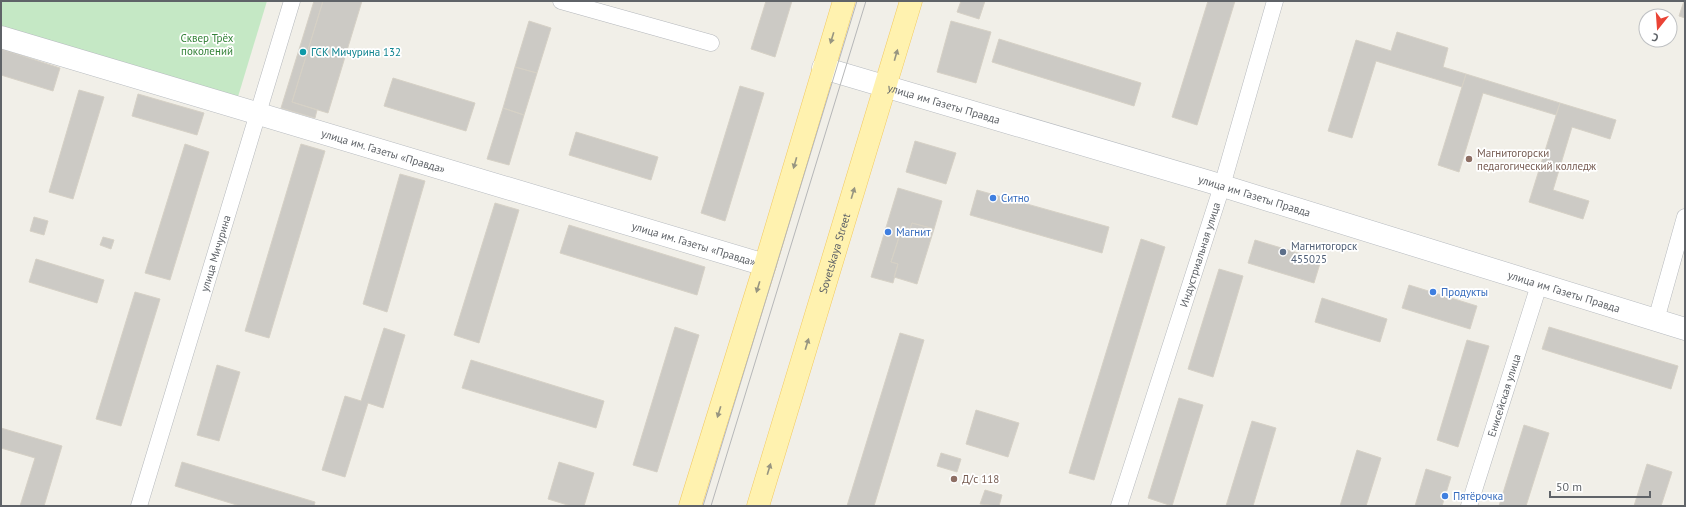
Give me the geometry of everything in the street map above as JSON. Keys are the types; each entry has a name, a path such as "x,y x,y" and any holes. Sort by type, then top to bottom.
{"main road":[{"path":"690,506 765,265 844,1"},
{"name":"Sovetskaya Street","path":"758,506 824,286 887,86 911,1"}],"street":[{"name":"улица Мичурина","path":"139,506 292,1"},
{"path":"561,1 711,43"},
{"name":"Индустриальная улица","path":"1120,506 1222,186 1275,1"},
{"name":"улица им. Газеты «Правда»","path":"1,37 765,265"},
{"name":"улица им Газеты Правда","path":"823,68 1222,186 1685,329"},
{"path":"1656,320 1685,217"},
{"name":"Енисейская улица","path":"1469,506 1539,285"}],"green space":[{"name":"Сквер Трёх поколений","path":"1,1 267,1 237,100 1,27"}],"building":[{"name":"ГСК Мичурина 132","path":"314,1 323,1 292,102 317,110 315,118 281,108"},
{"path":"323,1 362,1 328,113 292,102"},
{"path":"766,1 792,1 775,57 751,49"},
{"path":"961,1 985,1 979,19 957,12"},
{"path":"1208,1 1235,1 1197,125 1172,117"},
{"path":"1685,1 1685,18 1679,16"},
{"path":"529,21 551,28 537,73 515,67"},
{"path":"951,21 991,32 976,83 937,72"},
{"path":"1397,32 1448,48 1443,67 1466,74 1462,87 1376,61 1352,138 1328,131 1356,40 1391,51"},
{"path":"999,39 1141,83 1134,106 992,62"},
{"path":"1,49 60,68 53,91 1,75"},
{"path":"515,67 537,73 524,115 503,108"},
{"path":"1466,74 1560,103 1556,115 1483,93 1459,172 1438,165"},
{"path":"393,78 475,103 466,131 384,106"},
{"path":"740,86 764,93 725,221 701,213"},
{"path":"79,90 104,97 73,199 49,192"},
{"path":"138,94 204,113 197,135 132,116"},
{"path":"1560,103 1616,120 1610,139 1572,127 1553,190 1589,201 1583,219 1529,202"},
{"path":"503,108 524,115 509,165 487,159"},
{"path":"576,132 658,157 651,180 569,155"},
{"path":"915,141 956,153 946,184 906,172"},
{"path":"185,144 209,152 170,280 145,273"},
{"path":"301,144 325,151 269,338 245,331"},
{"path":"400,174 425,181 387,312 363,304"},
{"path":"898,188 942,201 934,229 912,223 907,237 900,234 891,262 898,264 893,283 871,277"},
{"path":"977,190 1109,227 1102,253 970,215"},
{"path":"495,203 519,210 479,343 454,335"},
{"path":"34,217 48,221 44,235 30,231"},
{"path":"912,223 934,229 917,284 894,277 898,264 891,262 900,234 907,237"},
{"path":"569,225 705,267 697,295 560,253"},
{"path":"103,237 114,240 111,249 100,245"},
{"path":"1141,239 1165,247 1094,480 1069,473"},
{"path":"1255,240 1321,260 1314,283 1248,263"},
{"path":"36,259 104,280 97,303 29,282"},
{"path":"1219,269 1243,276 1213,377 1188,369"},
{"path":"1409,285 1477,306 1470,329 1402,308"},
{"path":"135,292 160,299 121,426 96,419"},
{"path":"1322,298 1387,319 1380,342 1315,322"},
{"path":"675,327 699,335 657,472 633,465"},
{"path":"1549,327 1678,366 1671,389 1542,349"},
{"path":"384,328 405,335 383,408 368,403 345,477 322,470 345,396 361,401"},
{"path":"900,333 924,340 874,506 847,506"},
{"path":"1467,340 1489,346 1458,447 1437,440"},
{"path":"471,360 604,401 596,428 462,388"},
{"path":"217,365 240,372 219,441 197,435"},
{"path":"1179,398 1203,405 1172,506 1148,498"},
{"path":"976,410 1019,423 1008,457 966,444"},
{"path":"1252,421 1276,428 1253,506 1226,506"},
{"path":"1524,425 1549,433 1526,506 1499,506"},
{"path":"1,428 62,446 44,506 20,506 35,458 1,448"},
{"path":"1357,450 1381,458 1366,506 1340,506"},
{"path":"941,453 961,459 957,472 937,466"},
{"path":"182,462 315,502 314,506 240,506 175,486"},
{"path":"559,462 594,473 584,506 571,506 548,499"},
{"path":"1647,464 1672,472 1661,506 1634,506"},
{"path":"1426,469 1451,477 1442,506 1415,506"},
{"path":"985,490 1002,495 999,506 980,504"}],"tram line":[{"path":"703,506 857,1"},
{"path":"711,506 866,1"}],"place":[{"name":"ГСК Мичурина 132","path":"303,52"},
{"name":"Магнитогорски педагогический колледж","path":"1469,159"},
{"name":"Ситно","path":"993,198"},
{"name":"Магнит","path":"888,232"},
{"name":"Магнитогорск 455025","path":"1283,252"},
{"name":"Продукты","path":"1433,292"},
{"name":"Д/с 118","path":"954,479"},
{"name":"Пятёрочка","path":"1445,496"}]}
